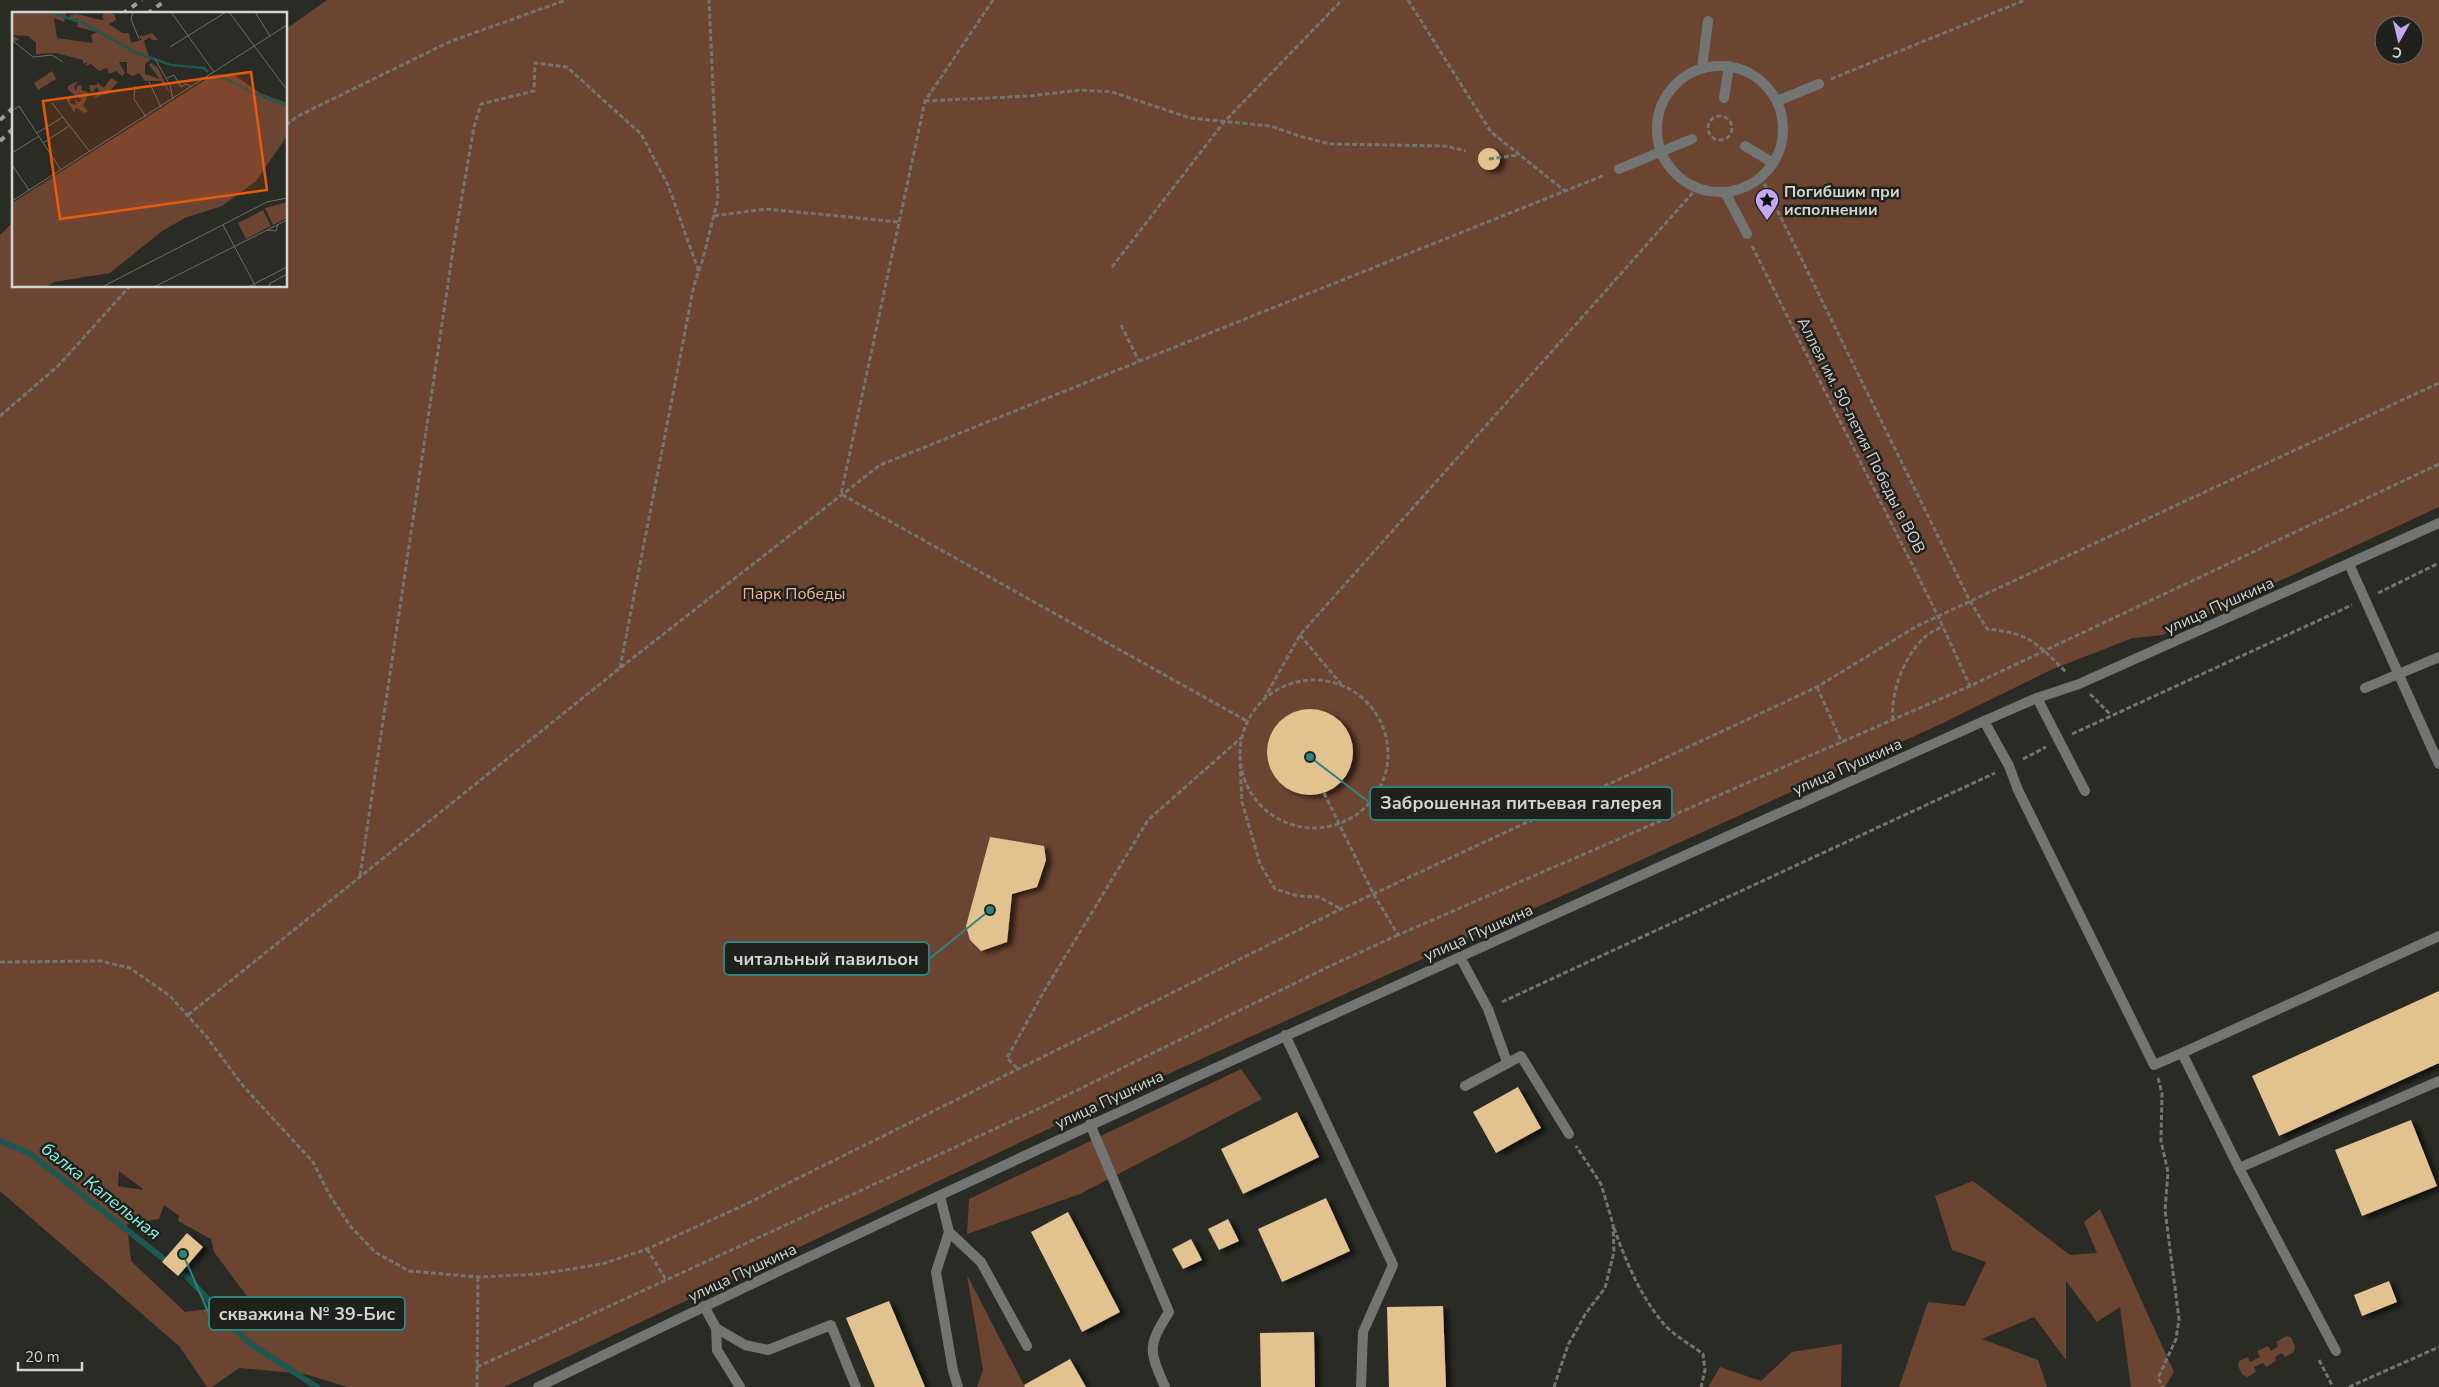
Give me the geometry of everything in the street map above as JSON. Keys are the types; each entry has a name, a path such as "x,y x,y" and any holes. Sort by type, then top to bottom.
{"street":[{"path":"1702,68 1708,21"},
{"path":"1724,98 1729,66"},
{"path":"1729,66 1744,70 1758,78 1769,88 1777,101 1782,116 1783,133 1780,149 1773,164 1762,176 1744,187 1725,192 1697,188 1674,173 1660,150 1656,134 1658,117 1663,100 1673,86 1686,75 1702,68 1729,66"},
{"path":"1777,101 1819,84"},
{"path":"1619,169 1660,150 1692,139"},
{"path":"1745,146 1773,164"},
{"path":"1725,192 1747,234"},
{"name":"улица Пушкина","path":"538,1387 704,1306 1090,1124 1285,1035 1984,721 2037,698 2079,684 2439,523"},
{"path":"2349,564 2439,764"},
{"path":"2365,688 2439,656"},
{"path":"2037,698 2085,791"},
{"path":"1984,721 2009,766 2022,799 2154,1065 2439,936"},
{"path":"1460,956 1488,1009 1507,1062"},
{"path":"1285,1035 1393,1265 1363,1332 1361,1387"},
{"path":"2182,1053 2239,1168 2336,1352"},
{"path":"1465,1086 1521,1056 1569,1134"},
{"path":"2239,1168 2439,1080"},
{"path":"1090,1124 1169,1312 1154,1336 1151,1355 1165,1387"},
{"path":"940,1196 949,1232 936,1272 953,1371 958,1387"},
{"path":"949,1232 981,1262 1027,1346"},
{"path":"704,1306 716,1328 717,1350 740,1387"},
{"path":"716,1328 745,1345 768,1350 832,1325 856,1387"}],"path":[{"path":"288,124 298,116 449,42 566,0"},
{"path":"620,668 694,285 718,198 709,0"},
{"path":"841,494 925,101 993,0"},
{"path":"1112,266 1224,122 1342,0"},
{"path":"1408,0 1491,132 1565,190"},
{"path":"1819,84 2023,0"},
{"path":"360,877 454,243 474,127 481,104 534,91 535,64 567,67 641,134 668,185 699,272"},
{"path":"925,101 1029,96 1080,90 1112,92 1190,118 1271,126 1330,144 1445,146 1466,151"},
{"path":"1716,117 1727,118 1732,125 1731,134 1725,140 1716,140 1709,135 1708,124 1716,117"},
{"path":"1489,159 1520,155"},
{"path":"188,1015 620,668 880,465 1619,169"},
{"path":"1762,176 1970,601 1987,629 2009,631 2029,638 2045,652"},
{"path":"1341,909 1319,897 1298,896 1275,889 1260,864 1242,802 1239,756 1241,738 1247,721 1264,699 1300,635 1697,188"},
{"path":"714,216 766,209 899,222"},
{"name":"Аллея им. 50-летия Победы в ВОВ","path":"1747,234 1943,626 1970,686"},
{"path":"0,416 58,366 128,288"},
{"path":"1121,325 1139,361"},
{"path":"0,962 101,962 130,968 170,996 206,1036 244,1087 314,1162 329,1194 351,1227 375,1252 409,1271 478,1277 540,1274 602,1264 646,1249 740,1207 1373,893 1817,687 1917,626 2439,383"},
{"path":"478,1367 1051,1103 1328,967 1970,686 2439,464"},
{"path":"841,494 1247,721"},
{"path":"1488,1009 2439,563"},
{"path":"1893,720 1892,710 1896,692 1912,651 1926,635 1943,626"},
{"path":"1239,756 1248,790 1271,816 1304,829 1339,825 1362,813 1379,793 1388,768 1388,743 1380,718 1363,697 1341,684 1300,635"},
{"path":"1264,699 1287,684 1314,680 1341,684"},
{"path":"1817,687 1842,743"},
{"path":"1017,1068 1007,1058 1043,994 1148,820 1241,738"},
{"path":"1324,793 1373,893 1398,935"},
{"path":"2154,1065 2162,1093 2161,1140 2168,1172 2165,1210 2179,1318 2176,1339 2158,1378 2163,1387"},
{"path":"1569,1134 1601,1184 1628,1267 1647,1300 1664,1324 1703,1354 1705,1370 1701,1387"},
{"path":"1554,1387 1568,1345 1586,1313 1606,1288 1614,1252 1613,1224"},
{"path":"646,1249 666,1280"},
{"path":"477,1387 478,1277"},
{"path":"2348,1387 2439,1347"},
{"path":"2319,1360 2333,1387"}],"green space":[{"name":"Парк Победы","path":"327,0 2439,0 2439,507 2163,635 2133,638 2053,669 1941,724 1080,1114 504,1387 347,1387 305,1374 239,1368 212,1387 207,1387 179,1346 0,1191 0,235 12,223 12,288 288,288 288,28","holes":["119,1171 143,1189 118,1186","164,1205 179,1216 178,1221 211,1239 214,1252 252,1303 185,1312 131,1261 127,1224 159,1219"]},
{"path":"1241,1069 1262,1099 1080,1194 967,1234 969,1199"},
{"path":"1973,1181 2070,1255 2097,1253 2084,1222 2100,1209 2174,1372 2165,1387 2131,1387 2120,1307 2097,1322 2066,1281 2066,1360 2034,1317 1982,1339 2038,1360 2047,1387 1899,1387 1928,1302 1965,1306 1986,1262 1952,1250 1935,1196"},
{"path":"967,1275 1025,1387 977,1387 983,1370"},
{"path":"2286,1336 2291,1337 2295,1346 2294,1352 2285,1357 2282,1353 2275,1357 2276,1361 2266,1367 2263,1363 2254,1367 2256,1372 2247,1377 2242,1374 2238,1366 2239,1361 2248,1357 2250,1362 2260,1357 2257,1351 2268,1346 2271,1351 2278,1346 2276,1342"},
{"path":"1842,1344 1841,1387 1708,1387 1720,1367 1761,1381 1792,1352"}],"building":[{"path":"1489,148 1497,151 1500,159 1497,167 1489,170 1481,167 1478,159 1481,151"},
{"path":"1310,709 1326,713 1340,722 1349,736 1353,752 1349,768 1340,782 1326,791 1310,795 1294,791 1280,782 1271,768 1267,752 1271,736 1280,722 1294,713"},
{"path":"990,837 1044,846 1046,860 1037,887 1012,894 1007,942 981,951 970,940 966,926"},
{"path":"2439,991 2439,1063 2279,1136 2252,1076"},
{"path":"1518,1087 1541,1128 1496,1153 1473,1112"},
{"path":"1297,1112 1319,1157 1243,1194 1221,1149"},
{"path":"2411,1120 2437,1186 2362,1216 2335,1150"},
{"path":"1326,1198 1350,1251 1282,1282 1258,1229"},
{"path":"1068,1212 1120,1312 1082,1332 1031,1232"},
{"path":"1228,1219 1239,1241 1219,1250 1208,1229"},
{"path":"187,1233 203,1247 178,1276 162,1262"},
{"path":"1191,1239 1202,1260 1183,1269 1172,1249"},
{"path":"2389,1281 2397,1302 2362,1316 2354,1295"},
{"path":"889,1301 925,1387 875,1387 846,1318"},
{"path":"1443,1306 1446,1387 1389,1387 1387,1307"},
{"path":"1314,1332 1315,1387 1261,1387 1260,1333"},
{"path":"1070,1359 1086,1387 1025,1387 1024,1385"}],"waterway":[{"name":"балка Капельная","path":"0,1141 29,1153 188,1278 249,1343 317,1387"}],"railway":[{"path":"125,12 142,0"},
{"path":"150,12 166,0"},
{"path":"0,120 12,109"},
{"path":"0,141 12,130"}],"place":[{"name":"Погибшим при исполнении","path":"1767,221"},
{"name":"Заброшенная питьевая галерея","path":"1310,757"},
{"name":"читальный павильон","path":"990,910"},
{"name":"скважина № 39-Бис","path":"183,1254"}]}
